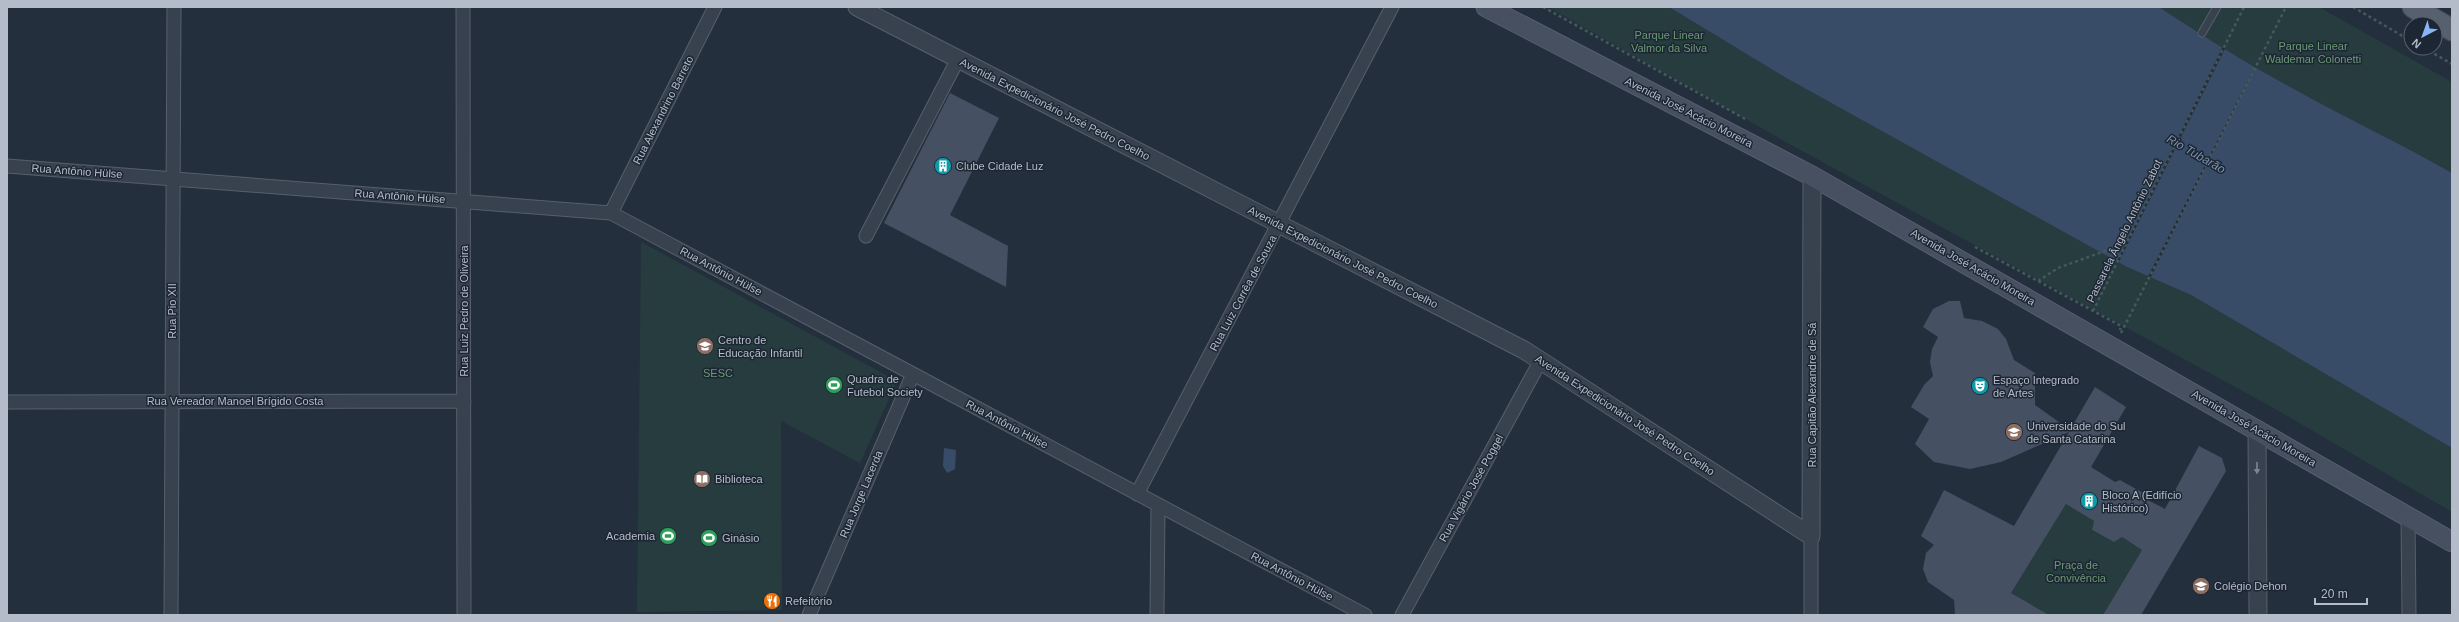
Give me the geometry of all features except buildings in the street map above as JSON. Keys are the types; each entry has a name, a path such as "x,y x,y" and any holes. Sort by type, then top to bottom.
{"main road":[{"name":"Avenida José Acácio Moreira","path":"1486,7 1812,176 2257,429 2452,542"},
{"path":"2413,7 2452,30"}],"street":[{"name":"Rua Pio XII","path":"171,615 174,7"},
{"name":"Rua Luiz Pedro de Oliveira","path":"463,7 464,615"},
{"name":"Rua Alexandrino Barreto","path":"611,213 715,7"},
{"name":"Avenida Expedicionário José Pedro Coelho","path":"857,7 1541,360 1812,536"},
{"name":"Rua Luiz Corrêa de Souza","path":"1137,494 1392,7"},
{"path":"866,236 958,59"},
{"name":"Rua Antônio Hülse","path":"7,166 611,213 1365,615"},
{"name":"Rua Capitão Alexandre de Sá","path":"1811,615 1812,176"},
{"name":"Rua Vigário José Poggel","path":"1402,615 1541,360"},
{"name":"Rua Jorge Lacerda","path":"809,615 913,374"},
{"name":"Rua Vereador Manoel Brígido Costa","path":"7,402 464,401"},
{"path":"2257,429 2258,615"},
{"path":"1157,615 1158,505"},
{"path":"2408,516 2409,615"}],"lane":[{"path":"2202,33 2217,7"}],"path":[{"name":"Passarela Ângelo Antônio Zabot","path":"2093,311 2244,7"},
{"path":"2122,332 2286,7"},
{"path":"2353,7 2403,35"},
{"path":"2438,56 2452,64"},
{"path":"2038,281 2058,268 2116,246"}],"green space":[{"name":"Parque Linear Valmor da Silva","path":"1548,7 1669,7 1788,79 2127,267 2191,295 2452,448 2452,512 2270,406 1793,146"},
{"name":"Parque Linear Waldemar Colonetti","path":"2159,7 2319,7 2403,54 2403,56 2406,56 2452,82 2452,173 2259,70"},
{"name":"SESC","path":"641,242 897,381 860,463 781,421 782,610 637,612"},
{"name":"Praça de Convivência","path":"2066,504 2094,521 2092,531 2114,542 2122,537 2142,550 2103,615 2049,615 2011,593"}],"water":[{"name":"Rio Tubarão","path":"1669,7 2159,7 2259,70 2452,173 2452,448 2191,295 2127,267 1788,79"},
{"path":"944,448 956,450 955,469 947,473 943,466"}],"pier":[{"path":"2223,46 2226,47 2118,264 2116,263"},
{"path":"2256,65 2150,279 2147,278"}],"place":[{"name":"Clube Cidade Luz","path":"943,166"},
{"name":"Centro de Educação Infantil","path":"705,346"},
{"name":"Quadra de Futebol Society","path":"834,385"},
{"name":"Espaço Integrado de Artes","path":"1980,386"},
{"name":"Universidade do Sul de Santa Catarina","path":"2014,432"},
{"name":"Biblioteca","path":"702,479"},
{"name":"Bloco A (Edifício Histórico)","path":"2089,501"},
{"name":"Academia","path":"668,536"},
{"name":"Ginásio","path":"709,538"},
{"name":"Colégio Dehon","path":"2201,586"},
{"name":"Refeitório","path":"772,601"}]}
